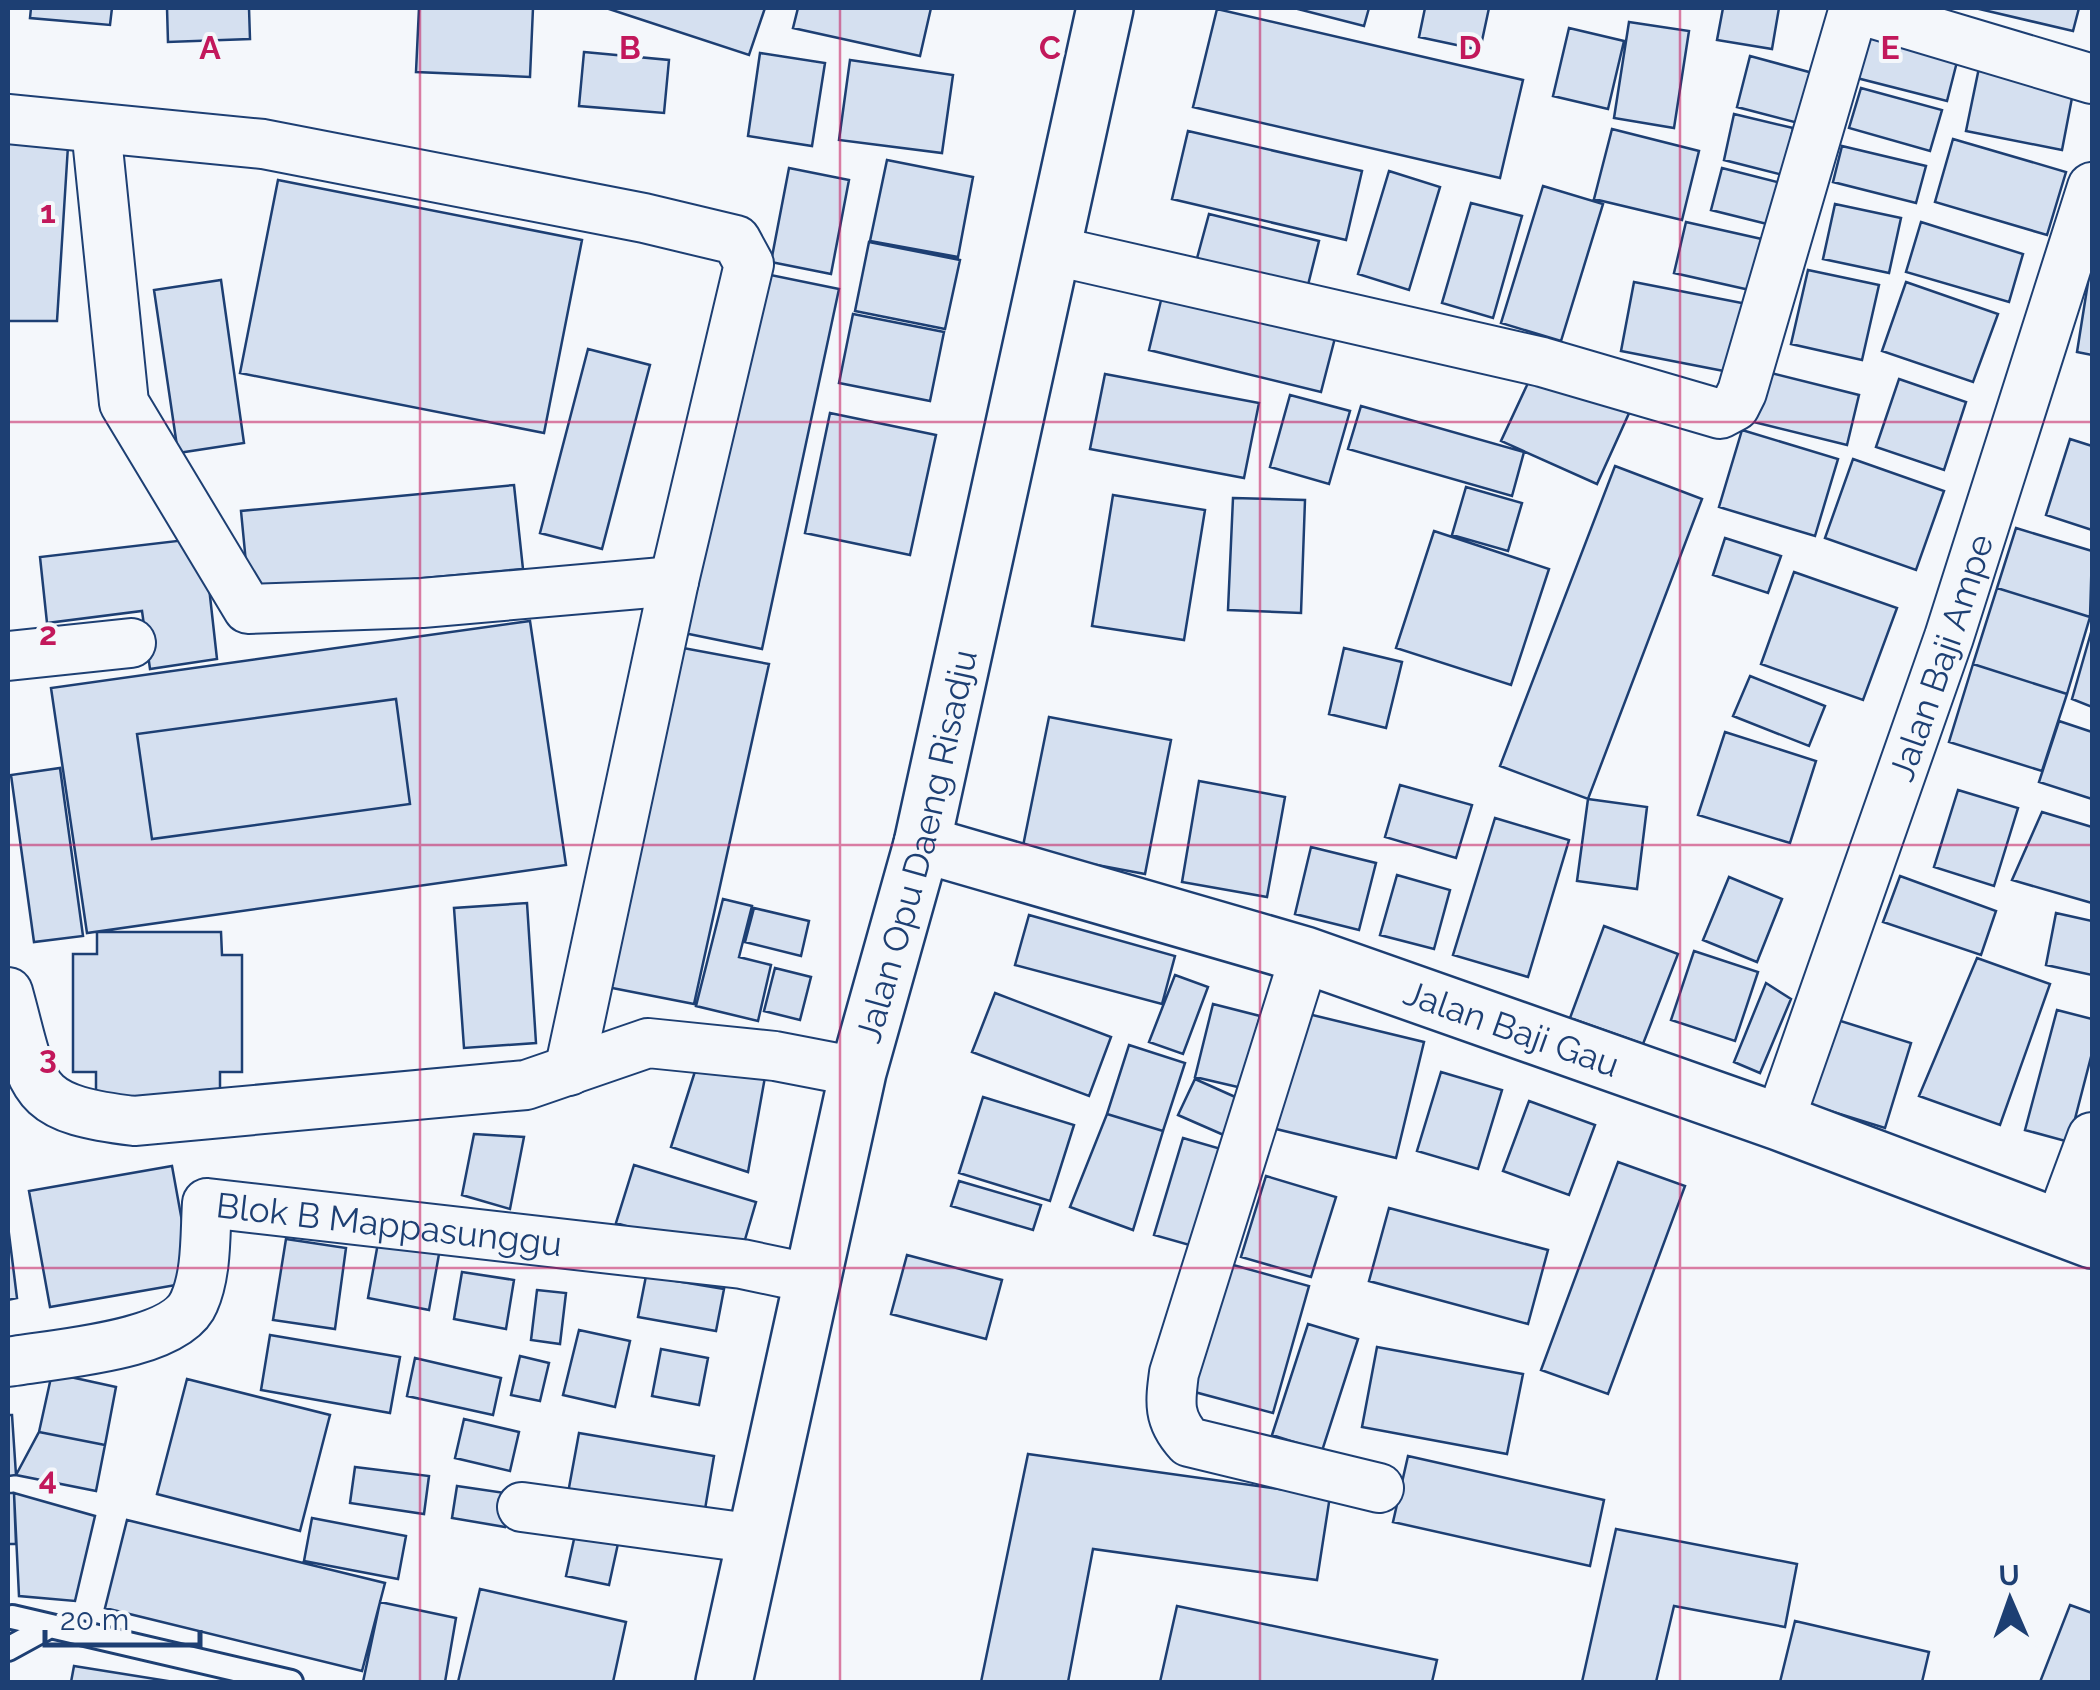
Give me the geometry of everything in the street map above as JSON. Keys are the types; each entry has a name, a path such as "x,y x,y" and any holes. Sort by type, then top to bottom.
{"main road":[{"name":"Jalan Opu Daeng Risadju","path":"724,1682 858,1072 922,844 1106,8"},
{"name":"Jalan Baji Gau","path":"922,844 1305,955 1779,1122 2076,1233"}],"street":[{"path":"1051,250 1542,362 1720,414 1735,406 1742,392 1854,8 2092,78"},
{"path":"8,119 263,144 644,218 736,240 748,264 674,581 569,1070"},
{"path":"96,128 124,404 248,610 422,604 674,581"},
{"name":"Jalan Baji Ampe","path":"1779,1122 1949,637 2092,187"},
{"path":"8,656 131,643"},
{"path":"1305,955 1180,1354 1169,1408 1176,1427 1189,1442 1379,1488"},
{"path":"8,992 32,1078 46,1098 79,1114 134,1121 526,1085 648,1043 776,1056 858,1072"},
{"path":"2076,1233 2092,1137"},
{"name":"Blok B Mappasunggu","path":"8,1362 53,1338 129,1341 172,1328 194,1305 207,1202 742,1264 813,1279"},
{"path":"522,1507 756,1539"}],"lane":[{"path":"12,1617 290,1682"},
{"path":"8,1649 50,1626"}],"building":[{"path":"31,8 112,8 110,25 30,18"},
{"path":"167,8 249,8 250,39 168,42"},
{"path":"419,8 533,8 530,77 416,72"},
{"path":"606,8 765,8 749,55"},
{"path":"798,8 931,8 920,56 793,28"},
{"path":"1294,8 1369,8 1364,26"},
{"path":"1425,8 1489,8 1480,50 1419,37"},
{"path":"1723,8 1779,8 1772,49 1717,40"},
{"path":"1975,8 2079,8 2073,31"},
{"path":"1217,9 1523,80 1500,178 1193,107"},
{"path":"1629,22 1689,31 1674,128 1614,118"},
{"path":"1863,25 1960,50 1947,101 1849,76"},
{"path":"1569,28 1624,41 1608,109 1553,96"},
{"path":"584,52 669,60 664,113 579,106"},
{"path":"760,53 825,63 812,146 748,136"},
{"path":"1750,56 1820,75 1806,125 1737,107"},
{"path":"1981,58 2076,77 2062,150 1966,131"},
{"path":"850,60 953,75 942,153 839,140"},
{"path":"1861,88 1942,110 1930,151 1849,128"},
{"path":"1734,114 1793,128 1783,175 1724,160"},
{"path":"1612,129 1699,151 1682,220 1594,199"},
{"path":"1188,131 1362,171 1346,240 1172,199"},
{"path":"1953,139 2066,172 2047,235 1935,202"},
{"path":"8,141 68,146 57,321 8,321"},
{"path":"1842,146 1926,166 1916,203 1833,182"},
{"path":"887,160 973,177 958,257 870,241"},
{"path":"789,168 849,180 831,274 771,262"},
{"path":"1722,168 1781,183 1771,225 1711,210"},
{"path":"1389,171 1440,187 1409,290 1358,274"},
{"path":"278,180 582,240 544,433 240,373"},
{"path":"1543,186 1603,204 1561,341 1501,323"},
{"path":"1471,203 1522,216 1493,318 1442,303"},
{"path":"1835,204 1901,218 1889,273 1823,259"},
{"path":"1209,214 1319,241 1304,301 1193,273"},
{"path":"1686,222 1775,242 1763,293 1674,273"},
{"path":"1921,222 2023,254 2009,302 1906,272"},
{"path":"869,242 960,260 945,329 855,311"},
{"path":"1808,270 1879,285 1862,360 1791,344"},
{"path":"2092,271 2092,355 2077,352"},
{"path":"761,273 839,289 762,649 684,633"},
{"path":"221,280 244,443 178,453 154,290"},
{"path":"1634,282 1747,304 1734,373 1621,351"},
{"path":"1906,282 1998,314 1973,382 1882,351"},
{"path":"1163,292 1336,334 1321,392 1149,350"},
{"path":"853,314 944,332 930,401 839,383"},
{"path":"588,349 650,365 602,549 540,533"},
{"path":"1535,368 1630,411 1597,484 1501,441"},
{"path":"1767,372 1859,395 1847,445 1754,422"},
{"path":"1105,374 1259,403 1244,478 1090,449"},
{"path":"1899,379 1966,402 1944,470 1876,447"},
{"path":"1290,395 1350,411 1329,484 1270,467"},
{"path":"1361,406 1524,452 1512,496 1348,449"},
{"path":"830,413 936,435 910,555 805,533"},
{"path":"1742,430 1838,459 1815,536 1719,507"},
{"path":"2070,439 2092,446 2092,530 2046,515"},
{"path":"1853,459 1944,491 1916,570 1825,538"},
{"path":"1615,466 1702,499 1588,799 1500,766"},
{"path":"514,485 523,569 249,594 241,511"},
{"path":"1466,487 1522,503 1508,551 1452,535"},
{"path":"1113,495 1205,510 1184,640 1092,626"},
{"path":"1233,498 1305,500 1301,613 1228,610"},
{"path":"2016,528 2092,551 2090,617 1997,588"},
{"path":"1434,531 1549,569 1511,685 1396,648"},
{"path":"1725,538 1781,556 1768,593 1713,575"},
{"path":"194,539 207,569 217,659 150,669 142,611 47,623 40,557"},
{"path":"1794,572 1897,608 1863,700 1761,664"},
{"path":"1997,588 2090,617 2067,694 1973,664"},
{"path":"530,621 566,865 87,933 51,688","holes":["396,699 410,804 152,839 137,734"]},
{"path":"2092,629 2092,707 2072,699"},
{"path":"667,645 769,664 694,1004 602,986"},
{"path":"1344,648 1402,662 1386,728 1329,714"},
{"path":"1973,664 2067,694 2042,771 1949,742"},
{"path":"1750,676 1825,706 1809,746 1733,716"},
{"path":"396,699 410,804 152,839 137,734"},
{"path":"1049,717 1171,740 1145,874 1022,851"},
{"path":"2059,721 2092,732 2092,799 2039,782"},
{"path":"1725,732 1816,761 1790,843 1698,815"},
{"path":"60,768 83,936 34,942 11,775"},
{"path":"1199,781 1285,797 1267,897 1182,882"},
{"path":"1400,785 1472,805 1456,858 1385,837"},
{"path":"1958,790 2018,808 1994,886 1934,867"},
{"path":"1588,799 1647,807 1637,889 1577,881"},
{"path":"2042,812 2092,827 2092,903 2012,880"},
{"path":"1495,818 1569,840 1528,977 1453,955"},
{"path":"1311,847 1376,863 1359,930 1295,914"},
{"path":"1397,875 1450,890 1434,949 1380,935"},
{"path":"1900,876 1996,911 1981,955 1883,922"},
{"path":"1729,877 1782,899 1757,962 1703,940"},
{"path":"723,899 752,906 739,957 771,965 758,1021 696,1006"},
{"path":"527,903 536,1043 464,1048 454,908"},
{"path":"754,908 809,921 801,956 745,942"},
{"path":"2056,913 2092,921 2092,975 2046,965"},
{"path":"1029,915 1175,956 1162,1004 1015,965"},
{"path":"1604,926 1678,954 1643,1044 1570,1018"},
{"path":"97,932 221,932 222,955 242,955 242,1072 220,1072 220,1099 96,1098 96,1072 73,1072 73,954 97,954"},
{"path":"1694,951 1758,972 1735,1041 1671,1020"},
{"path":"1977,958 2050,984 2000,1125 1919,1096"},
{"path":"775,968 811,977 800,1020 764,1011"},
{"path":"1175,975 1208,987 1183,1054 1149,1042"},
{"path":"1766,983 1791,999 1760,1073 1734,1062"},
{"path":"995,993 1111,1037 1089,1096 972,1052"},
{"path":"1213,1004 1260,1016 1242,1088 1195,1077"},
{"path":"2057,1010 2092,1019 2092,1053 2069,1142 2025,1130"},
{"path":"1300,1012 1424,1042 1396,1158 1272,1128"},
{"path":"1828,1017 1911,1043 1885,1128 1801,1102"},
{"path":"1129,1045 1185,1063 1163,1131 1107,1114"},
{"path":"697,1065 765,1077 748,1172 671,1147"},
{"path":"1441,1072 1502,1090 1478,1169 1417,1151"},
{"path":"1195,1079 1242,1100 1226,1136 1178,1115"},
{"path":"983,1097 1074,1125 1050,1201 959,1173"},
{"path":"1529,1101 1595,1125 1569,1195 1503,1171"},
{"path":"1107,1114 1163,1131 1133,1230 1070,1207"},
{"path":"474,1134 524,1137 510,1209 462,1195"},
{"path":"1183,1138 1228,1151 1200,1248 1154,1235"},
{"path":"1618,1162 1685,1186 1608,1394 1541,1370"},
{"path":"634,1165 756,1202 739,1260 616,1223"},
{"path":"172,1166 193,1282 50,1307 29,1191"},
{"path":"1266,1176 1336,1197 1311,1277 1241,1257"},
{"path":"959,1181 1041,1205 1033,1230 951,1206"},
{"path":"1389,1208 1548,1250 1528,1324 1369,1281"},
{"path":"8,1226 17,1298 8,1300"},
{"path":"380,1232 441,1243 429,1310 368,1298"},
{"path":"286,1239 346,1248 335,1329 273,1320"},
{"path":"907,1255 1002,1280 986,1339 891,1314"},
{"path":"1226,1263 1309,1286 1273,1413 1191,1391"},
{"path":"462,1272 514,1280 506,1329 454,1319"},
{"path":"646,1276 724,1289 716,1331 638,1317"},
{"path":"537,1290 566,1293 560,1344 531,1340"},
{"path":"1308,1324 1358,1339 1322,1451 1272,1435"},
{"path":"579,1330 630,1341 615,1407 563,1395"},
{"path":"270,1335 400,1357 390,1413 261,1390"},
{"path":"1377,1347 1523,1374 1507,1454 1362,1427"},
{"path":"661,1349 708,1358 699,1405 652,1396"},
{"path":"520,1356 549,1363 540,1401 511,1395"},
{"path":"415,1358 501,1378 493,1415 407,1396"},
{"path":"52,1373 116,1387 105,1445 39,1432"},
{"path":"187,1379 330,1415 300,1531 157,1494"},
{"path":"8,1415 12,1415 16,1475 8,1476"},
{"path":"464,1419 519,1432 510,1471 455,1458"},
{"path":"39,1432 105,1445 96,1491 16,1475"},
{"path":"579,1433 714,1456 702,1527 566,1504"},
{"path":"1028,1454 1330,1496 1317,1580 1093,1549 1068,1682 981,1682"},
{"path":"1408,1456 1604,1500 1590,1566 1393,1522"},
{"path":"355,1467 429,1476 424,1514 350,1503"},
{"path":"457,1486 511,1494 505,1527 452,1518"},
{"path":"8,1493 14,1493 16,1544 8,1544"},
{"path":"14,1493 95,1516 75,1601 19,1596"},
{"path":"312,1518 406,1536 398,1579 304,1561"},
{"path":"127,1520 385,1583 362,1671 105,1608"},
{"path":"1616,1529 1797,1564 1785,1627 1674,1606 1656,1682 1582,1682"},
{"path":"576,1530 619,1539 609,1585 566,1576"},
{"path":"480,1589 626,1622 613,1682 458,1682"},
{"path":"380,1602 456,1618 445,1682 363,1682"},
{"path":"2070,1605 2092,1613 2092,1682 2040,1682"},
{"path":"1177,1606 1437,1660 1432,1682 1160,1682"},
{"path":"1795,1621 1929,1652 1922,1682 1780,1682"},
{"path":"74,1666 174,1682 71,1682"}]}
